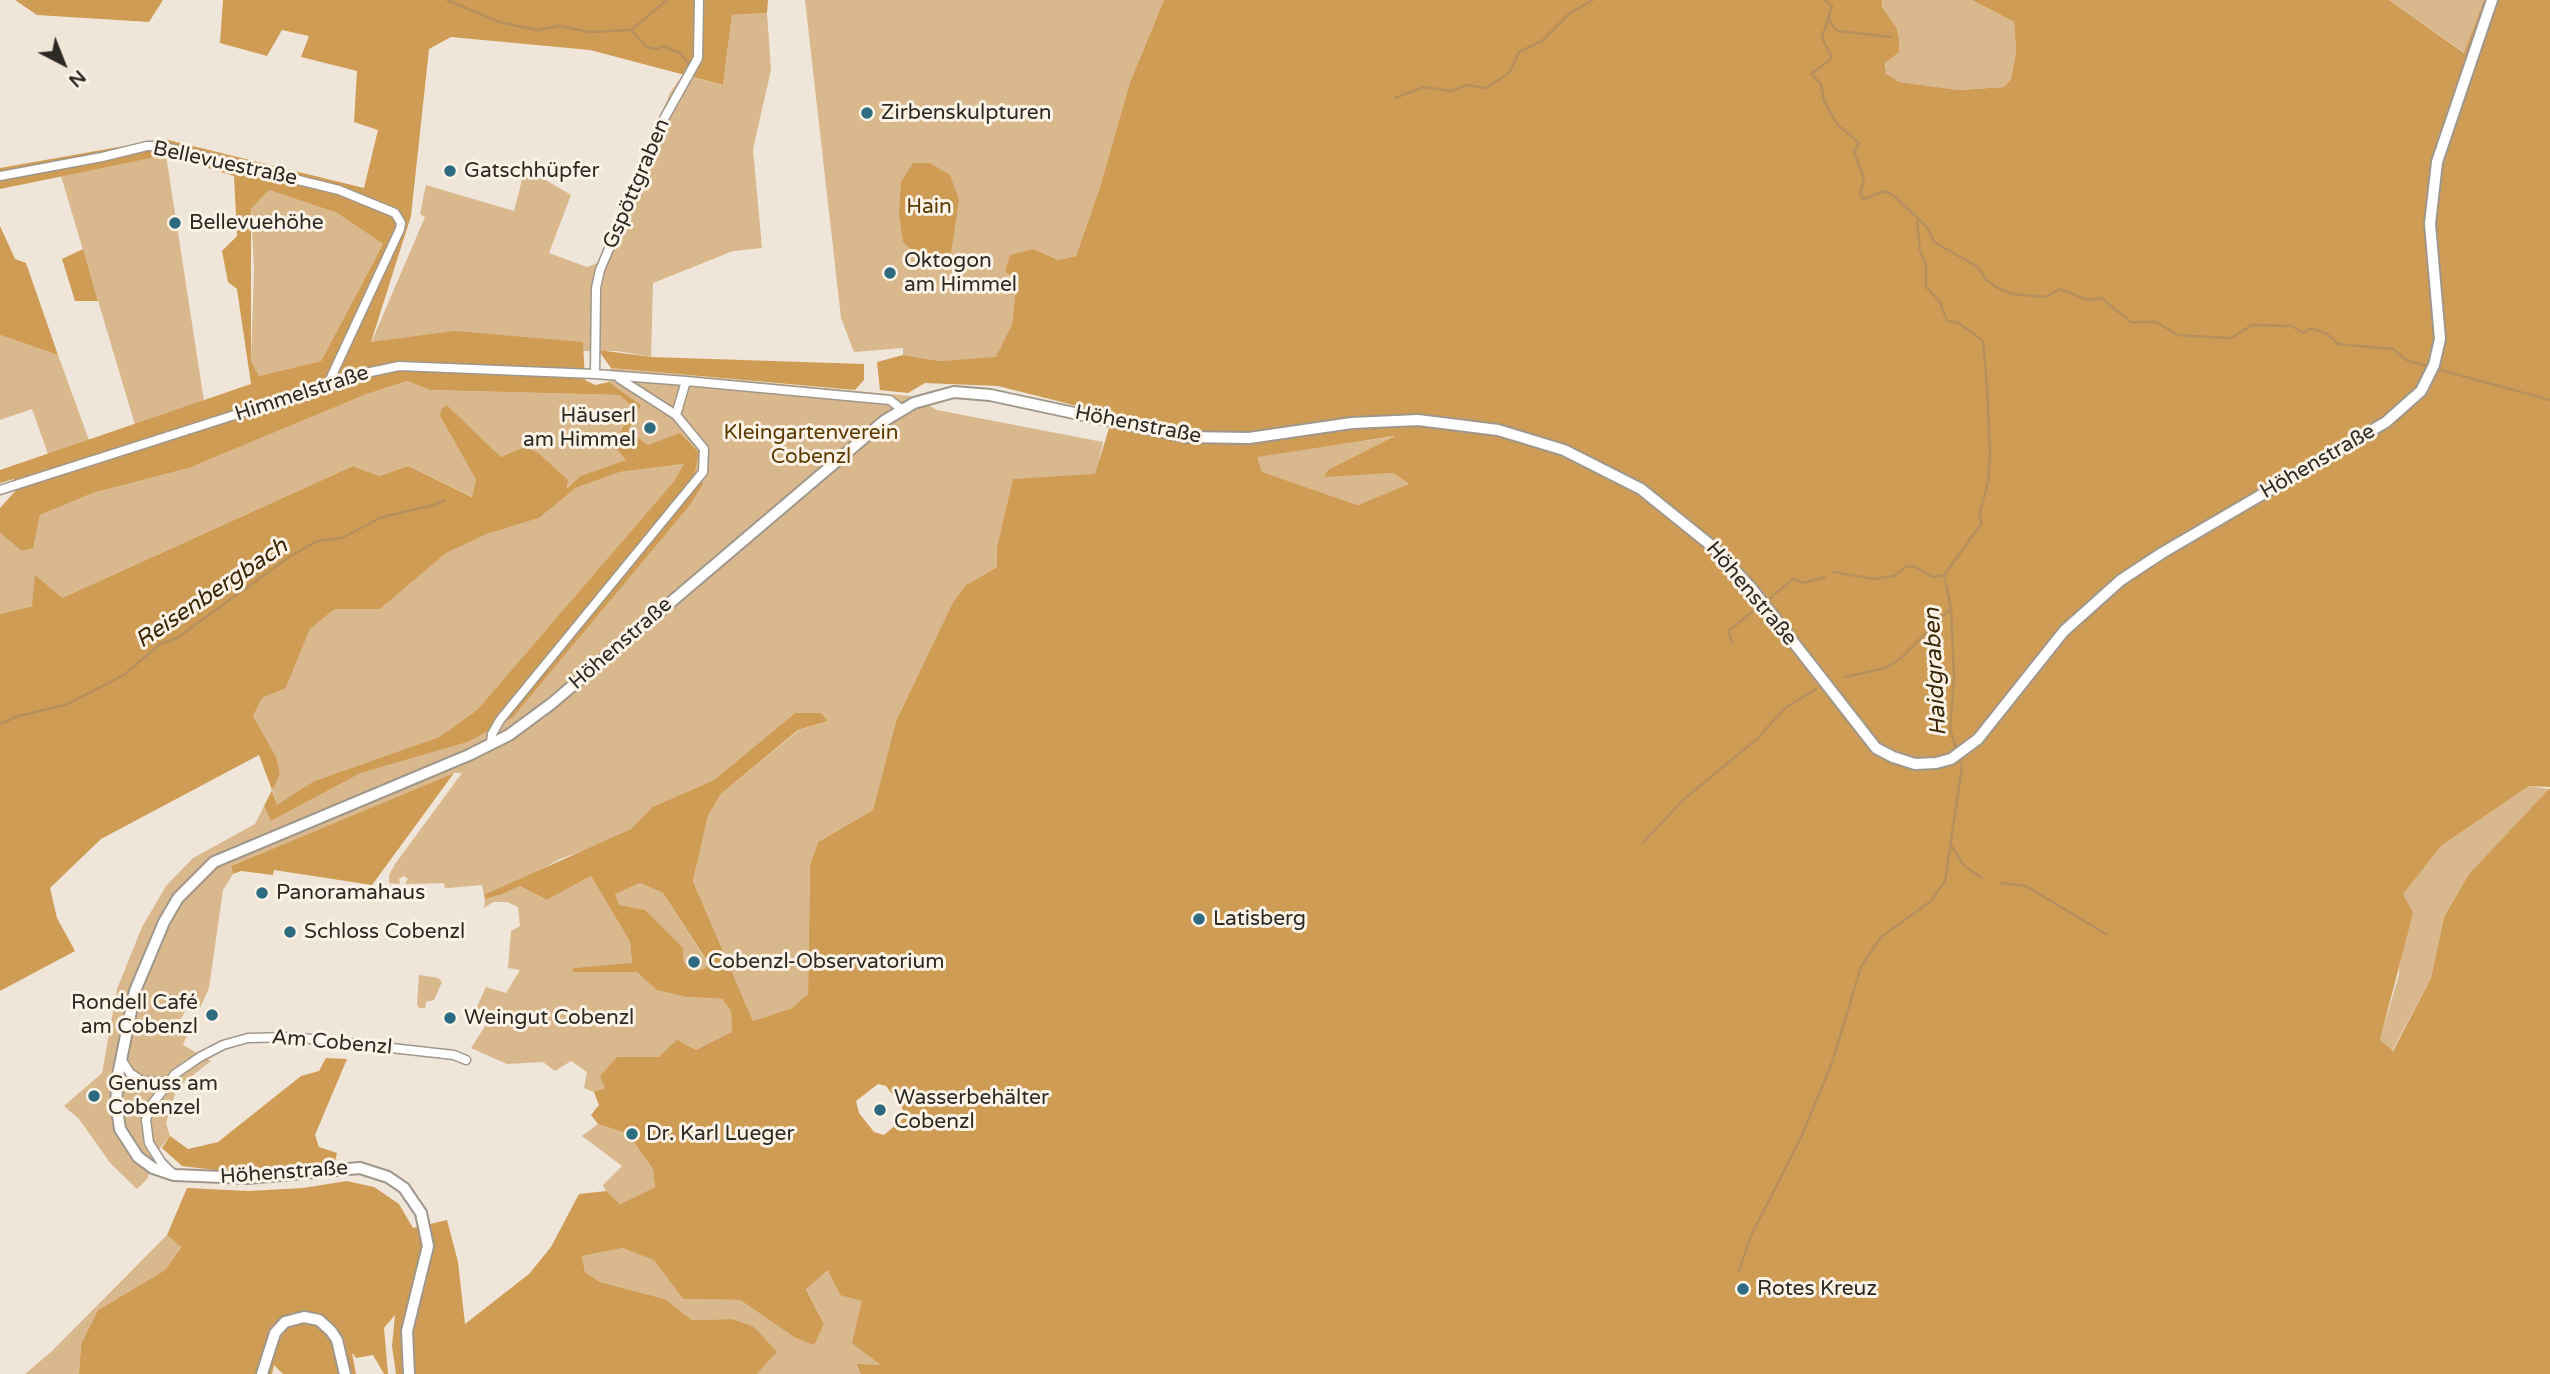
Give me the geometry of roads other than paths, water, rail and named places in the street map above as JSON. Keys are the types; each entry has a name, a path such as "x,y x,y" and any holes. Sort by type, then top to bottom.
{"street":[{"name":"Gspöttgraben","path":"595,374 596,288 600,270 665,117 679,88 692,74 698,58 699,0"},
{"name":"Höhenstraße","path":"409,1374 407,1331 428,1246 421,1213 404,1188 388,1177 360,1168 247,1178 174,1175 145,1163 123,1137 116,1111 120,1057 135,991 150,953 178,898 200,872 214,862 491,744 541,712 901,410 934,396 965,392 1174,435 1207,439 1249,438 1352,422 1399,419 1468,424 1546,443 1614,473 1669,508 1734,569 1872,744 1904,761 1936,763 1957,756 1978,739 2054,642 2121,580 2176,544 2386,422 2421,391 2434,365 2439,344 2430,224 2433,182 2449,121 2493,0"},
{"name":"Bellevuestraße","path":"0,176 103,158 147,146 168,147 339,190 395,213 401,223 327,386"},
{"name":"Himmelstraße","path":"0,490 383,368 399,366 595,374 686,381 890,400 901,410"},
{"name":"Himmelstraße","path":"491,744 492,734 500,720 703,472 704,449 676,415 615,376"},
{"path":"676,415 686,381"},
{"name":"Am Cobenzl","path":"174,1175 151,1148 146,1127 153,1101 167,1082 186,1065 223,1045 272,1036 427,1052 466,1060"},
{"path":"120,1057 138,1078 148,1082 167,1082"},
{"path":"262,1374 275,1333 285,1322 304,1317 319,1320 331,1331 337,1340 345,1374"}],"waterway":[{"name":"Gspöttgraben","path":"447,0 499,22 537,30 559,26 590,32 631,30 667,0"},
{"path":"1395,98 1424,87 1451,91 1467,85 1486,88 1509,73 1519,52 1542,41 1570,13 1593,0"},
{"path":"1824,0 1832,6 1822,38 1832,58 1811,74 1821,84 1824,101 1837,124 1859,143 1854,152 1864,178 1860,194 1864,199 1884,191 1893,195 1927,227 1934,242 1978,267 1986,280 1996,287 2012,294 2046,297 2060,289 2088,300 2101,298 2131,322 2156,322 2178,335 2231,338 2252,325 2292,326 2303,333 2312,328 2327,334 2338,344 2393,349 2406,360 2431,367"},
{"path":"1828,16 1834,28 1839,31 1890,37"},
{"name":"Gspöttgraben","path":"631,30 647,47 656,49 663,46 680,53 689,64"},
{"name":"Haidgraben","path":"1917,221 1920,251 1926,265 1926,287 1940,302 1947,321 1959,323 1983,341 1987,387 1990,454 1988,482 1979,516 1982,523 1944,575 1951,608 1954,677 1950,729 1957,751"},
{"path":"2437,369 2550,400"},
{"name":"Reisenbergbach","path":"0,724 18,716 65,705 124,675 160,644 177,638 289,557 317,541 342,538 382,517 445,500"},
{"path":"1834,572 1873,579 1894,576 1905,567 1913,566 1933,577 1944,575"},
{"path":"1769,599 1793,579 1803,583 1825,577"},
{"path":"1845,677 1885,668 1900,659 1951,608"},
{"path":"1732,643 1728,631 1756,609"},
{"path":"1643,843 1684,799 1757,739 1785,708 1816,689"},
{"name":"Haidgraben","path":"1739,1270 1751,1236 1802,1135 1832,1063 1861,967 1881,937 1931,901 1945,881 1962,767 1959,757"},
{"path":"1951,845 1964,866 1982,878"},
{"path":"2001,883 2026,886 2106,934"}],"place":[{"name":"Zirbenskulpturen","path":"867,113"},
{"name":"Gatschhüpfer","path":"450,171"},
{"name":"Bellevuehöhe","path":"175,223"},
{"name":"Oktogon am Himmel","path":"890,273"},
{"name":"Häuserl am Himmel","path":"650,428"},
{"name":"Panoramahaus","path":"262,893"},
{"name":"Latisberg","path":"1199,919"},
{"name":"Schloss Cobenzl","path":"290,932"},
{"name":"Cobenzl-Observatorium","path":"694,962"},
{"name":"Rondell Café am Cobenzl","path":"212,1015"},
{"name":"Weingut Cobenzl","path":"450,1018"},
{"name":"Genuss am Cobenzel","path":"94,1096"},
{"name":"Wasserbehälter Cobenzl","path":"880,1110"},
{"name":"Dr. Karl Lueger","path":"632,1134"},
{"name":"Rotes Kreuz","path":"1743,1289"}],"park label":[{"name":"Hain","path":"929,207"},
{"name":"Kleingartenverein Cobenzl","path":"811,445"}]}
